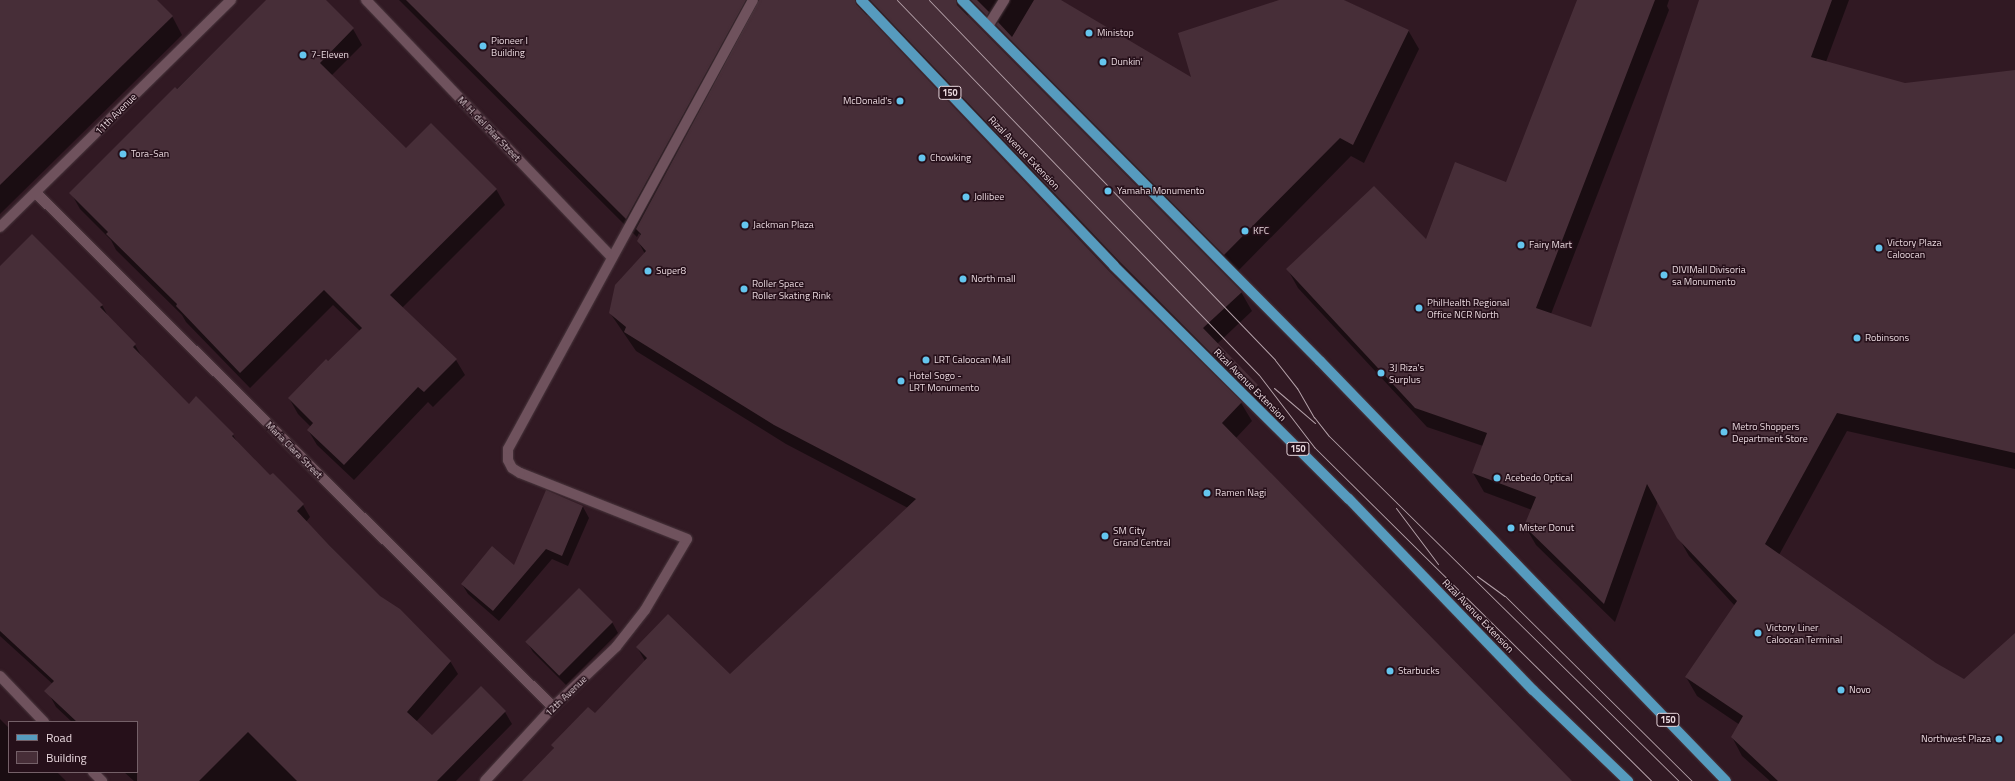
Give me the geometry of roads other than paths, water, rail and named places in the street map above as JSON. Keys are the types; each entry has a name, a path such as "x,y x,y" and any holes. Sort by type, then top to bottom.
{"main road":[{"name":"Rizal Avenue Extension","path":"861,0 1114,266 1349,500 1533,690 1628,781"},
{"name":"150","path":"962,0 1330,372 1726,781"}],"street":[{"name":"11th Avenue","path":"0,227 231,0"},
{"name":"M. H. del Pilar Street","path":"366,0 612,257"},
{"path":"612,257 753,0"},
{"path":"988,26 1004,0"},
{"name":"Maria Clara Street","path":"36,193 553,707"},
{"name":"12th Avenue","path":"485,781 553,707 616,647 645,610 687,540 520,473 512,468 508,460 508,449 612,257"},
{"path":"0,676 43,721"},
{"path":"94,773 102,781"}],"tram line":[{"path":"897,0 1259,375 1314,447 1651,781"},
{"path":"929,0 1275,360 1297,388 1314,417 1329,436 1679,781"},
{"path":"1274,388 1315,423"},
{"path":"1396,508 1438,564"},
{"path":"1477,576 1505,596 1692,781"}],"place":[{"name":"Ministop","path":"1089,33"},
{"name":"Pioneer I Building","path":"483,46"},
{"name":"7-Eleven","path":"303,55"},
{"name":"Dunkin'","path":"1103,62"},
{"name":"McDonald's","path":"900,101"},
{"name":"Tora-San","path":"123,154"},
{"name":"Chowking","path":"922,158"},
{"name":"Yamaha Monumento","path":"1108,191"},
{"name":"Jollibee","path":"966,197"},
{"name":"Jackman Plaza","path":"745,225"},
{"name":"KFC","path":"1245,231"},
{"name":"Fairy Mart","path":"1521,245"},
{"name":"Victory Plaza Caloocan","path":"1879,248"},
{"name":"Super8","path":"648,271"},
{"name":"DIVIMall Divisoria sa Monumento","path":"1664,275"},
{"name":"North mall","path":"963,279"},
{"name":"Roller Space Roller Skating Rink","path":"744,289"},
{"name":"PhilHealth Regional Office NCR North","path":"1419,308"},
{"name":"Robinsons","path":"1857,338"},
{"name":"LRT Caloocan Mall","path":"926,360"},
{"name":"3J Riza's Surplus","path":"1381,373"},
{"name":"Hotel Sogo - LRT Monumento","path":"901,381"},
{"name":"Metro Shoppers Department Store","path":"1724,432"},
{"name":"Acebedo Optical","path":"1497,478"},
{"name":"Ramen Nagi","path":"1207,493"},
{"name":"Mister Donut","path":"1511,528"},
{"name":"SM City Grand Central","path":"1105,536"},
{"name":"Victory Liner Caloocan Terminal","path":"1758,633"},
{"name":"Starbucks","path":"1390,671"},
{"name":"Novo","path":"1841,690"},
{"name":"Northwest Plaza","path":"1999,739"}]}
